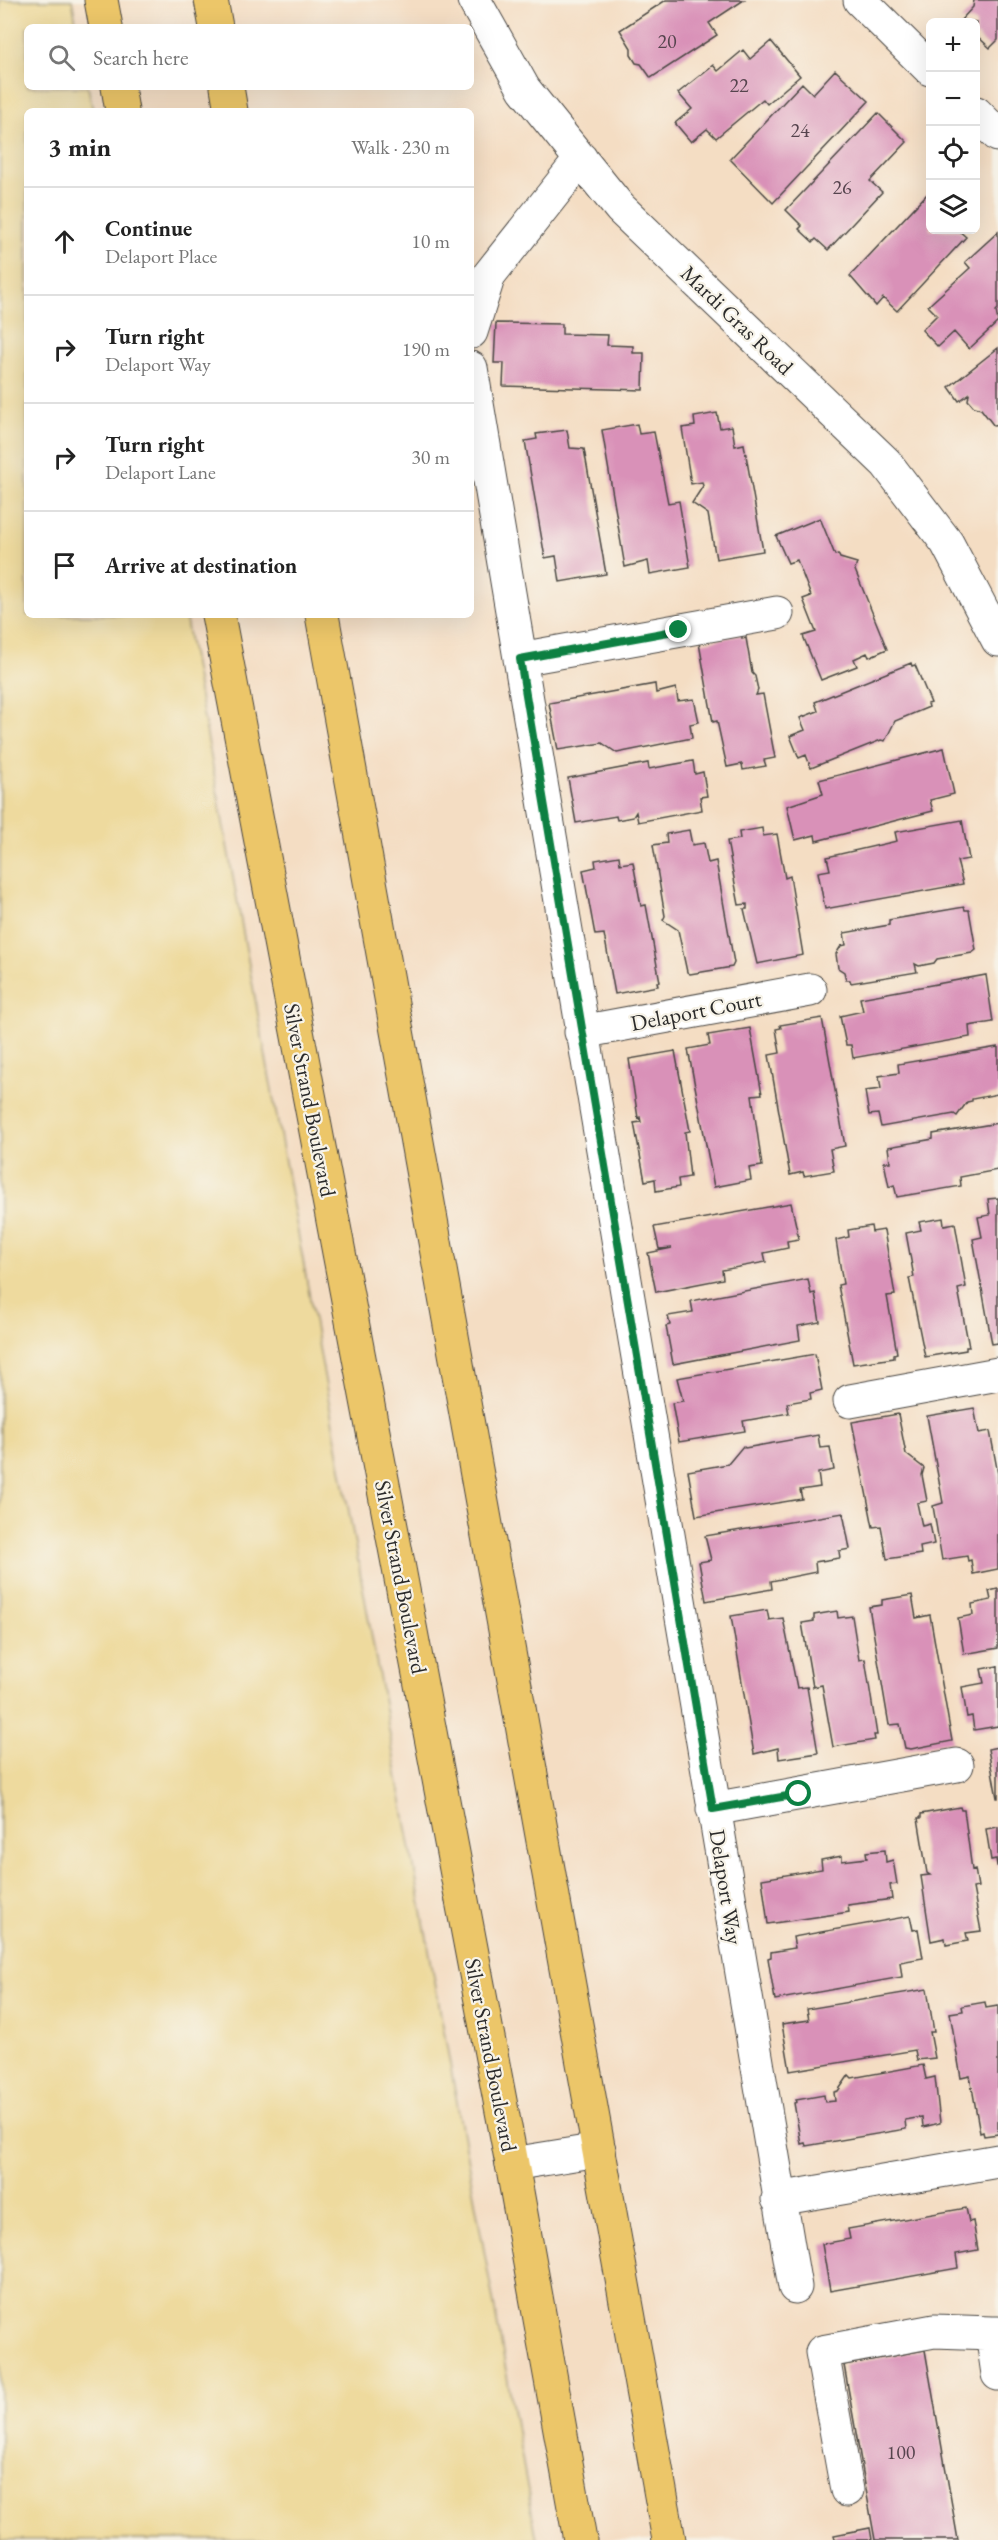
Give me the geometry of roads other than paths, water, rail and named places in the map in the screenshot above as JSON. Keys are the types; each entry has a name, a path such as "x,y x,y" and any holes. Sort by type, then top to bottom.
{"highway":[{"path":"101,0 105,24"},
{"path":"211,0 215,24"},
{"path":"118,90 122,108"},
{"path":"228,90 230,108"},
{"name":"Silver Strand Boulevard","path":"219,618 512,2164 579,2540"},
{"path":"323,618 669,2540"}],"street":[{"name":"Mardi Gras Road","path":"474,0 524,89 620,208 886,463 948,543 998,640"},
{"path":"860,0 926,65"},
{"path":"980,118 998,135"},
{"path":"474,322 489,275 581,159"},
{"name":"Delaport Way","path":"474,386 581,1032 778,2199 795,2288"},
{"path":"520,659 777,613"},
{"name":"Delaport Court","path":"581,1032 810,990"},
{"path":"850,1401 998,1374"},
{"path":"713,1809 957,1765"},
{"path":"512,2164 598,2150"},
{"path":"778,2199 998,2161"},
{"path":"847,2490 822,2352 934,2331 995,2333 998,2374"}]}
